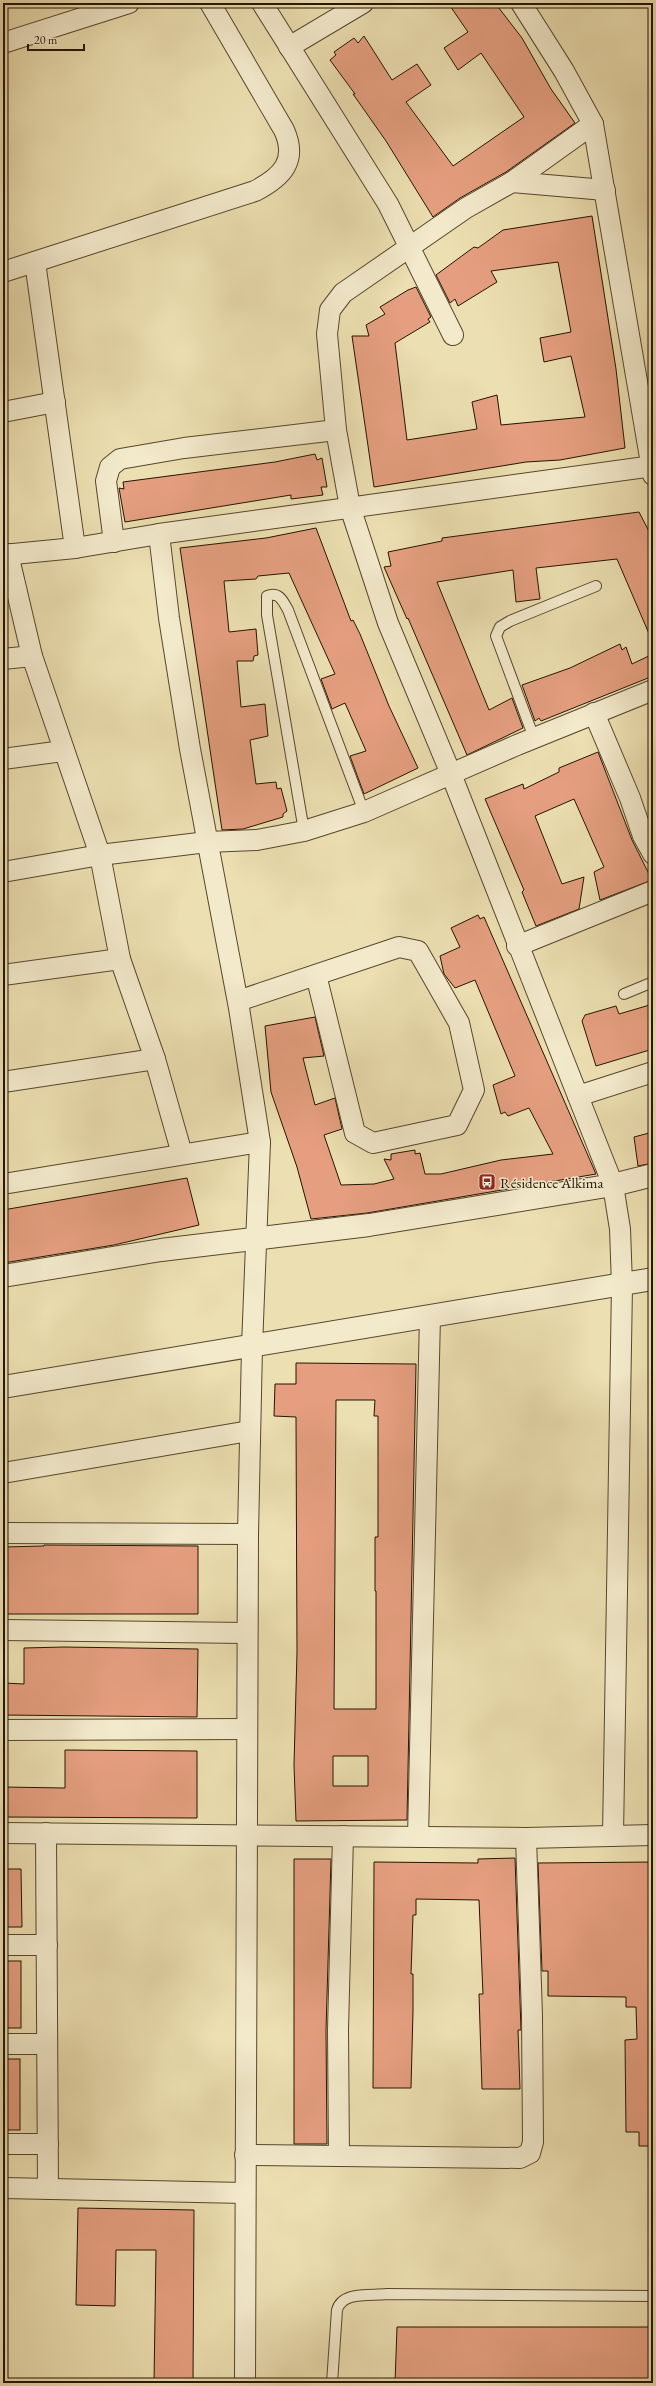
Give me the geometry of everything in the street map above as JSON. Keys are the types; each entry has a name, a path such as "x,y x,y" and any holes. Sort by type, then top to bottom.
{"street":[{"path":"3,43 129,3"},
{"path":"3,272 255,191 271,183 284,169 290,151 287,136 210,3"},
{"path":"262,3 388,204 453,335"},
{"path":"289,47 363,3"},
{"path":"182,1154 155,1059 120,959 100,855 63,751 32,656 6,554 75,548 159,534 350,507 652,469 593,124 564,71 521,3"},
{"path":"593,124 512,182 466,208 343,293 330,310 327,334 336,430 350,507 388,623 451,774 517,946 578,1096 612,1185 620,1229 622,1285 612,1836"},
{"path":"512,182 605,190"},
{"path":"35,262 75,548"},
{"path":"3,412 55,402"},
{"path":"114,542 106,481 110,467 120,459 184,448 336,430"},
{"path":"159,534 169,618 207,842 238,1001 260,1142 249,1431 246,1729 245,2383"},
{"path":"3,659 32,656"},
{"path":"3,872 100,855 207,842 257,840 304,831 364,812 534,738 653,690"},
{"path":"594,713 630,798 643,836 653,854"},
{"path":"3,759 63,751"},
{"path":"517,946 653,891"},
{"path":"238,1001 399,947 418,951 459,1023 474,1090 457,1125 373,1143 355,1133 316,975"},
{"path":"3,975 120,959"},
{"path":"3,1082 155,1059"},
{"path":"578,1096 653,1072"},
{"path":"3,1184 260,1142"},
{"path":"3,1276 161,1250 256,1237 369,1225 612,1185 653,1175"},
{"path":"3,1387 252,1347 653,1279"},
{"path":"418,1837 421,1628 430,1316"},
{"path":"3,1473 249,1431"},
{"path":"3,1533 248,1534"},
{"path":"3,1630 247,1632"},
{"path":"3,1730 246,1729"},
{"path":"46,1833 48,2189"},
{"path":"3,1834 246,1834 526,1838 653,1835"},
{"path":"339,2156 338,2030 343,1836"},
{"path":"245,2156 520,2158 528,2155 532,2150 532,2015 526,1838"},
{"path":"3,1945 47,1945"},
{"path":"3,2044 47,2044"},
{"path":"3,2144 48,2144"},
{"path":"3,2188 245,2193"}],"lane":[{"path":"534,738 496,636 500,627 510,621 596,586"},
{"path":"304,831 267,614 267,596 272,594 277,594 281,598 288,610 364,812"},
{"path":"624,994 653,982"},
{"path":"332,2383 337,2310 340,2301 346,2298 387,2294 653,2296"}],"building":[{"path":"448,3 495,3 522,38 551,89 575,123 506,172 460,198 433,217 386,141 353,94 355,94 330,60 336,55 334,52 354,38 358,43 364,36 392,80 417,64 431,85 406,102 453,166 524,117 481,53 458,70 444,48 468,32"},
{"path":"592,216 616,369 625,448 560,460 526,462 374,487 352,336 369,336 366,325 385,314 380,307 408,290 416,287 431,317 428,319 430,322 395,343 407,440 477,429 472,402 497,395 501,425 585,417 571,356 544,362 540,338 571,332 558,262 491,271 497,282 458,306 455,299 450,303 436,275 474,247 478,248 503,230"},
{"path":"315,454 317,460 322,458 327,487 321,487 323,495 291,499 291,495 125,522 119,488 124,489 123,482 275,462"},
{"path":"639,512 653,539 653,643 617,559 536,568 540,599 516,602 513,570 437,582 489,710 512,698 523,728 467,755 408,618 407,619 384,567 391,566 388,552 442,541 442,538"},
{"path":"316,528 351,621 353,620 360,634 389,706 418,768 364,794 350,756 366,751 345,703 332,709 321,679 335,674 289,573 258,576 256,579 224,581 229,632 256,629 258,655 254,656 253,661 237,661 241,707 265,704 268,736 250,740 256,784 276,782 277,789 281,788 287,811 283,814 283,817 243,829 222,830 180,548 266,538"},
{"path":"620,644 622,650 626,647 632,664 653,654 653,676 541,721 539,718 535,721 522,685 570,668"},
{"path":"598,752 632,840 652,880 600,900 594,872 604,867 574,799 535,816 562,884 584,877 579,909 536,926 522,892 524,890 485,799 523,784 524,789 559,772 559,768"},
{"path":"478,915 480,919 484,917 596,1174 367,1213 311,1219 297,1167 271,1092 265,1026 315,1017 324,1056 303,1058 315,1105 335,1098 342,1129 324,1135 341,1185 374,1184 394,1179 384,1159 391,1160 391,1154 415,1150 415,1154 420,1153 425,1174 441,1174 501,1160 553,1154 529,1108 508,1116 505,1112 501,1114 493,1085 515,1076 475,980 455,988 444,974 440,956 460,947 451,928"},
{"path":"653,1004 653,1049 596,1066 582,1021 585,1015 616,1006 619,1014"},
{"path":"653,1132 653,1163 638,1166 634,1137"},
{"path":"187,1178 199,1225 114,1245 3,1263 3,1210"},
{"path":"296,1363 416,1364 407,1820 296,1821 294,1765 297,1652 296,1417 274,1416 275,1384 296,1384","holes":["336,1400 375,1400 374,1416 378,1416 378,1537 375,1537 376,1709 334,1709","333,1756 368,1756 368,1786 333,1786"]},
{"path":"44,1545 198,1546 198,1614 3,1614 3,1547"},
{"path":"64,1647 198,1649 197,1717 3,1715 3,1683 24,1684 24,1648"},
{"path":"65,1750 197,1751 197,1818 3,1817 3,1787 65,1788"},
{"path":"515,1858 521,2030 518,2030 520,2089 482,2089 479,1994 483,1994 479,1900 416,1899 416,1915 413,1915 411,1974 413,1974 413,2011 411,2088 373,2088 374,1862 478,1863 478,1859"},
{"path":"294,1859 331,1859 326,2030 327,2144 294,2144"},
{"path":"653,1862 653,2146 639,2146 639,2132 626,2132 625,2040 637,2039 636,2007 626,2007 626,1997 548,1996 548,1971 542,1971 538,1863"},
{"path":"3,1869 21,1869 22,1927 3,1927"},
{"path":"3,1961 21,1961 21,2028 3,2028"},
{"path":"3,2059 20,2059 20,2130 3,2130"},
{"path":"78,2208 194,2210 193,2383 154,2383 156,2250 116,2250 115,2306 76,2305"},
{"path":"397,2327 653,2327 653,2383 395,2383"}],"place":[{"name":"Résidence Alkima","path":"487,1182"}]}
